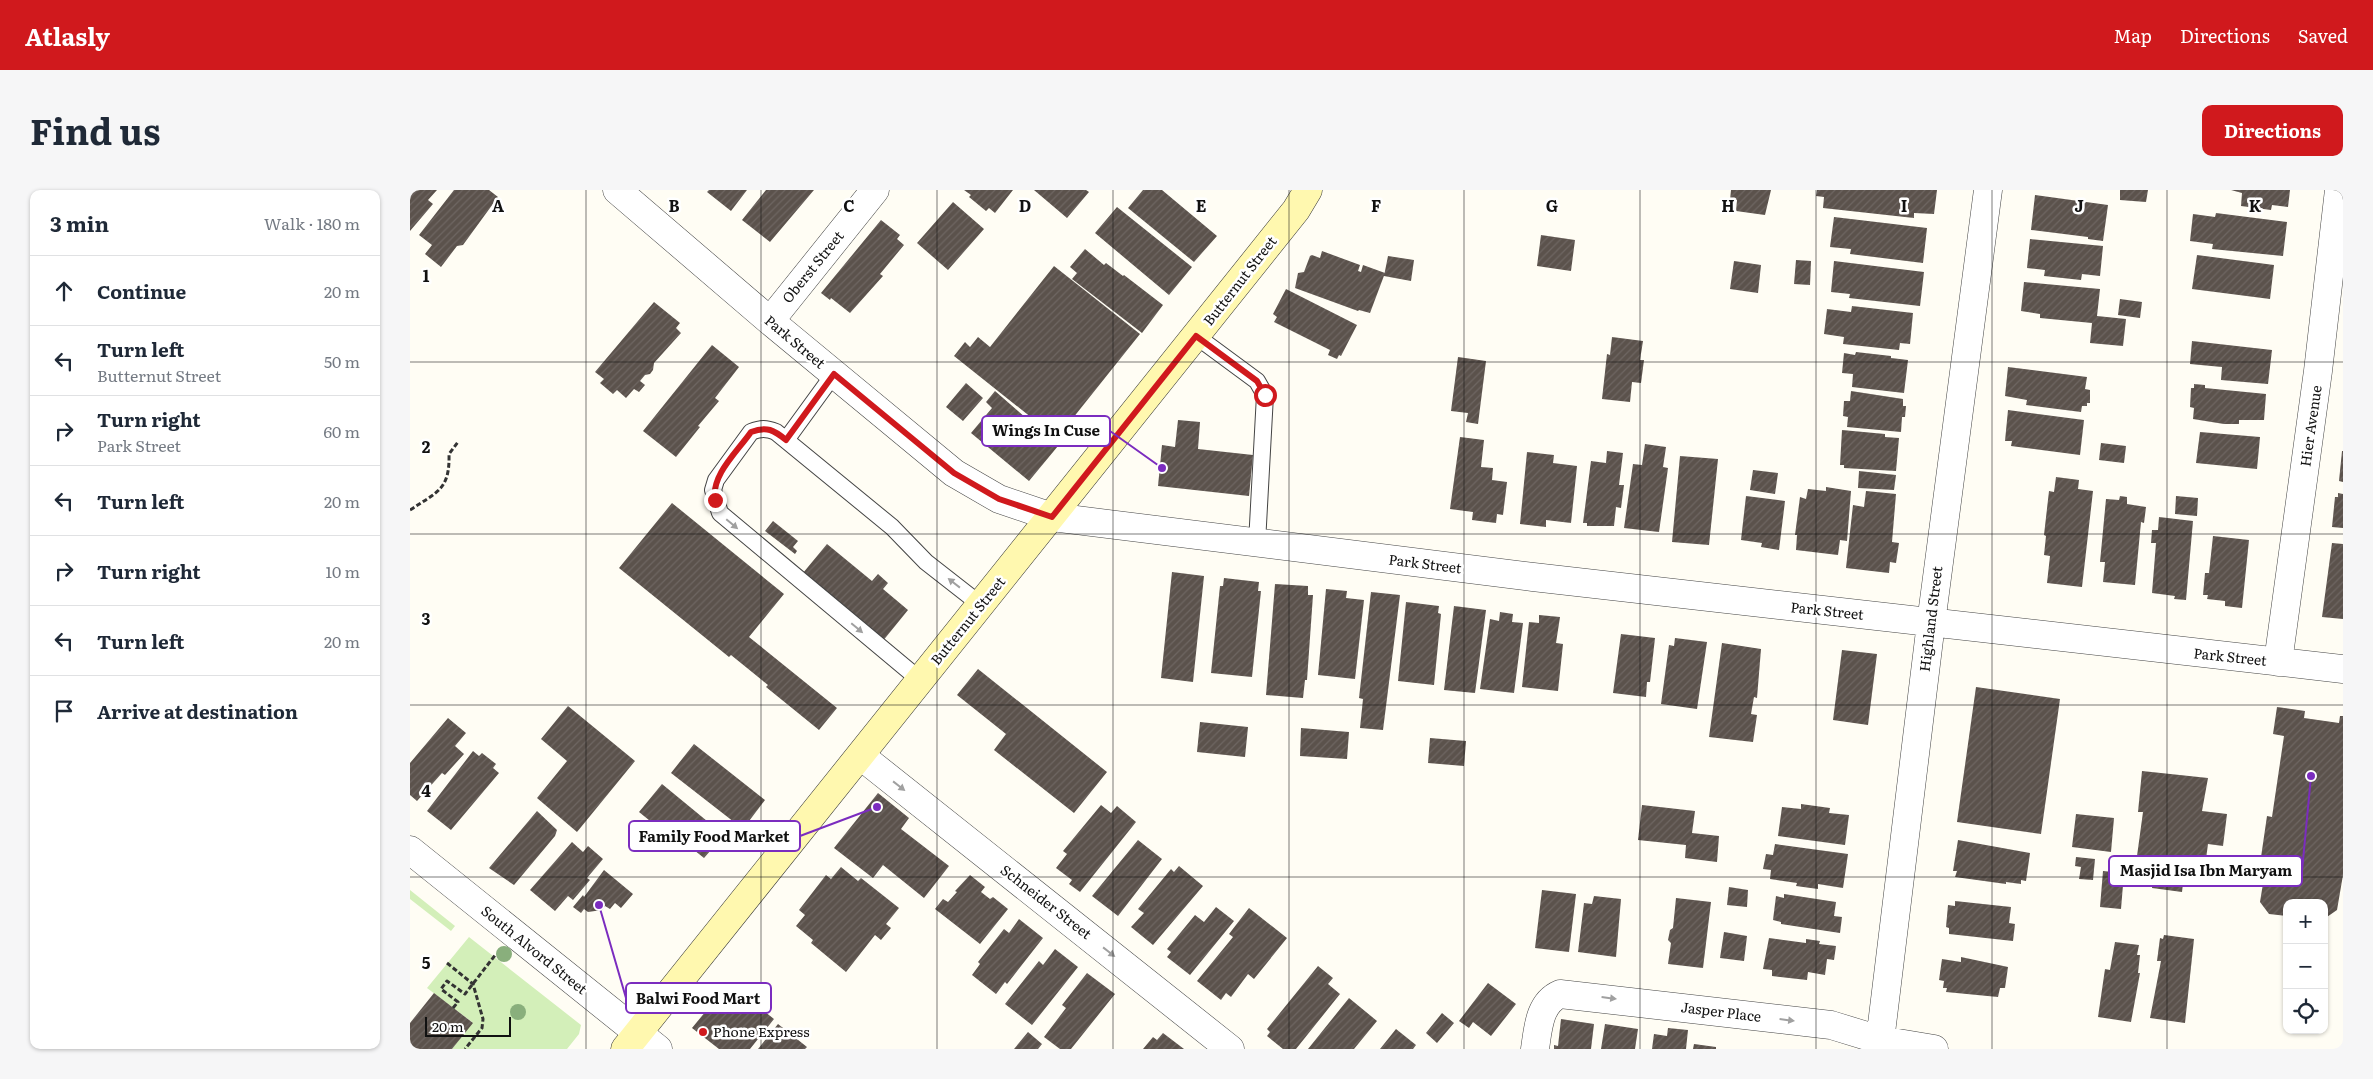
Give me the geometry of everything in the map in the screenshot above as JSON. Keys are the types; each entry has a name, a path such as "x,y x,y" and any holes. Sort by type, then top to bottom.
{"street":[{"name":"Park Street","path":"617,190 770,321 954,473 999,499 1052,517 1533,577 2343,670"},
{"name":"Oberst Street","path":"770,321 875,190"},
{"name":"Butternut Street","path":"640,1044 920,680 1296,210 1308,190"},
{"name":"Highland Street","path":"1880,1045 1931,623 1988,190"},
{"name":"Hier Avenue","path":"2278,662 2317,381 2339,190"},
{"name":"Schneider Street","path":"861,756 1230,1049"},
{"name":"South Alvord Street","path":"410,850 640,1044"},
{"name":"Jasper Place","path":"1535,1049 1539,1019 1551,998 1560,994 1831,1025 1880,1045 1934,1049"}],"lane":[{"path":"1196,336 1257,381 1265,395 1257,543"},
{"path":"781,436 834,374"},
{"path":"920,680 720,513 713,490 716,480 751,432 760,428 781,436 892,527 926,562 981,605"}],"path":[{"path":"410,510 441,491 449,470 449,454 458,442"},
{"path":"453,1008 458,1002 441,989 447,981 465,994 497,954"},
{"path":"447,963 473,984 483,1023 465,1049"}],"green space":[{"path":"410,890 455,926 451,931 410,899"},
{"path":"469,937 581,1025 579,1034 567,1049 452,1049 472,1022 427,988"}],"building":[{"path":"410,190 437,190 428,200 433,204 410,231"},
{"path":"454,190 489,190 498,197 463,245 457,246 441,267 425,254 432,245 419,235"},
{"path":"709,190 747,190 731,211 707,192"},
{"path":"766,190 814,190 770,242 742,220"},
{"path":"964,190 1013,190 995,213 989,208 986,211 969,197 971,195"},
{"path":"1034,190 1086,190 1089,192 1067,218"},
{"path":"1143,190 1162,190 1217,236 1194,262 1128,208"},
{"path":"1731,190 1771,190 1765,215 1736,211 1737,200 1730,200"},
{"path":"1817,190 1937,190 1934,214 1914,213 1914,218 1823,208 1824,197 1816,196"},
{"path":"2120,190 2148,190 2146,202 2120,200"},
{"path":"2231,190 2290,190 2288,207 2272,205 2271,210 2241,206 2242,193"},
{"path":"2035,195 2108,205 2103,241 2088,239 2088,237 2031,230"},
{"path":"953,202 984,229 948,270 917,243"},
{"path":"1117,207 1192,267 1169,295 1095,233"},
{"path":"2216,213 2287,222 2283,256 2212,249 2213,244 2190,241 2193,214 2215,217"},
{"path":"1834,217 1927,228 1923,263 1850,254 1851,249 1830,247"},
{"path":"881,220 900,235 897,239 904,245 880,274 883,276 850,313 831,298 830,300 821,293"},
{"path":"1541,235 1575,240 1571,271 1537,266"},
{"path":"2030,239 2103,246 2100,276 2082,274 2081,280 2044,276 2045,270 2027,268"},
{"path":"1085,249 1104,265 1106,263 1124,275 1163,305 1142,333 1072,279 1077,273 1070,267"},
{"path":"1322,251 1360,265 1358,271 1361,272 1363,265 1385,273 1370,313 1358,311 1295,288 1298,273 1304,272 1310,256 1320,258"},
{"path":"2197,255 2274,265 2270,299 2192,289"},
{"path":"1388,256 1414,260 1411,281 1384,276"},
{"path":"1796,260 1811,261 1810,285 1794,284"},
{"path":"1734,261 1761,265 1758,293 1730,289"},
{"path":"1834,261 1924,272 1920,306 1849,298 1850,294 1831,292"},
{"path":"1054,266 1140,334 1057,438 954,356 965,342 970,347 978,337 990,347"},
{"path":"2024,282 2100,289 2097,316 2126,319 2123,346 2090,343 2092,323 2040,318 2040,314 2021,311"},
{"path":"1286,289 1357,325 1341,356 1339,355 1337,359 1328,355 1330,350 1274,322 1277,317 1273,314"},
{"path":"2120,299 2142,302 2140,318 2118,315"},
{"path":"654,302 680,323 676,328 681,333 654,363 650,374 645,375 640,381 645,385 639,392 634,389 626,398 617,390 613,394 600,383 604,379 595,372"},
{"path":"1852,306 1913,313 1910,344 1900,343 1899,350 1843,344 1844,337 1824,334 1827,309 1851,312"},
{"path":"1612,337 1643,341 1640,360 1644,360 1641,383 1632,382 1630,402 1602,399 1607,354 1610,355"},
{"path":"2192,341 2272,350 2268,384 2221,380 2222,367 2190,364"},
{"path":"712,345 739,367 715,398 719,401 676,457 643,431"},
{"path":"1856,352 1908,360 1904,393 1852,387 1853,374 1842,373 1844,353 1855,355"},
{"path":"1458,357 1486,361 1478,424 1466,422 1468,413 1451,411"},
{"path":"2008,367 2087,377 2085,389 2090,390 2090,403 2087,403 2087,406 2082,406 2081,412 2026,405 2027,400 2005,396"},
{"path":"966,383 983,398 963,421 946,407"},
{"path":"2194,384 2205,385 2205,388 2266,394 2264,420 2239,420 2239,424 2224,424 2193,419 2194,408 2190,407 2191,388 2194,388"},
{"path":"995,391 1058,446 1029,481 971,433 992,408 986,402"},
{"path":"1851,391 1903,399 1903,406 1906,406 1905,417 1902,417 1901,432 1847,427 1848,417 1843,416 1844,401 1850,401"},
{"path":"2008,410 2084,420 2080,455 2011,446 2012,441 2005,441"},
{"path":"1178,420 1200,422 1198,449 1253,455 1249,496 1158,486 1162,445 1175,447"},
{"path":"1842,430 1885,434 1885,437 1899,438 1896,471 1844,468 1844,465 1840,465"},
{"path":"2200,432 2260,437 2257,469 2196,463"},
{"path":"1460,437 1484,440 1481,467 1493,468 1492,480 1507,482 1503,515 1497,514 1496,523 1472,520 1473,512 1450,509"},
{"path":"2101,443 2126,446 2124,463 2099,460"},
{"path":"1645,444 1666,447 1663,467 1668,468 1659,532 1624,528 1633,464 1642,465"},
{"path":"1607,451 1623,453 1619,485 1624,485 1621,508 1616,507 1614,526 1587,526 1587,523 1583,523 1591,461 1606,463"},
{"path":"2343,451 2343,482 2339,481"},
{"path":"1527,452 1554,455 1553,463 1577,466 1571,523 1546,520 1546,527 1520,524"},
{"path":"1680,456 1718,459 1709,545 1672,542"},
{"path":"1753,470 1778,473 1775,494 1750,490"},
{"path":"1859,471 1896,475 1894,490 1858,488"},
{"path":"2056,477 2079,480 2078,489 2093,491 2082,587 2047,583 2050,556 2044,555 2046,536 2044,535 2049,491 2054,492"},
{"path":"1826,487 1851,491 1847,541 1840,540 1838,555 1796,550 1797,535 1795,535 1800,497 1806,499 1808,489 1826,491"},
{"path":"1866,491 1896,494 1892,542 1899,543 1896,563 1890,562 1889,573 1846,568 1853,505 1864,507"},
{"path":"2338,493 2343,494 2343,528 2332,527 2335,497 2338,497"},
{"path":"1746,496 1785,501 1779,550 1761,547 1762,543 1741,540"},
{"path":"2120,496 2127,497 2127,504 2146,507 2144,523 2141,522 2135,585 2103,582 2105,562 2100,562 2106,499 2119,500"},
{"path":"2176,496 2198,498 2197,516 2175,514"},
{"path":"672,503 784,594 749,637 837,708 819,730 766,687 768,685 731,655 729,657 619,568"},
{"path":"2159,517 2193,521 2186,600 2174,599 2175,596 2152,593 2156,543 2151,543 2152,530 2158,530"},
{"path":"773,521 798,541 793,547 797,551 795,554 765,531"},
{"path":"2213,536 2249,540 2242,608 2225,606 2225,601 2207,599 2208,595 2203,595 2205,573 2209,573"},
{"path":"2332,543 2343,544 2343,619 2322,617"},
{"path":"827,544 872,581 878,574 888,583 883,589 908,610 882,642 803,573"},
{"path":"1172,572 1204,576 1193,682 1161,678"},
{"path":"1224,578 1259,582 1258,591 1261,591 1252,677 1211,673 1220,586 1223,586"},
{"path":"1275,584 1308,586 1308,595 1313,595 1307,680 1305,680 1303,698 1266,695"},
{"path":"1326,589 1347,591 1346,598 1364,600 1355,679 1318,675"},
{"path":"1371,592 1400,595 1383,730 1360,728 1363,699 1359,698"},
{"path":"1406,602 1439,606 1438,613 1441,614 1434,685 1398,681"},
{"path":"1454,606 1486,610 1475,693 1444,690"},
{"path":"1500,612 1513,614 1512,622 1523,623 1514,693 1480,689 1490,619 1499,621"},
{"path":"1539,615 1560,617 1556,643 1563,644 1558,691 1522,687 1529,622 1539,623"},
{"path":"1621,634 1655,638 1650,682 1647,682 1646,697 1613,693"},
{"path":"1675,638 1707,642 1697,709 1661,704 1669,645 1674,646"},
{"path":"1722,643 1761,649 1757,698 1754,697 1751,714 1757,715 1753,742 1709,737"},
{"path":"1842,650 1877,654 1868,725 1833,720"},
{"path":"978,669 1107,772 1074,813 994,750 1006,734 957,695"},
{"path":"1976,687 2060,699 2041,834 1957,822"},
{"path":"568,706 635,761 577,832 537,798 567,761 541,739"},
{"path":"2277,707 2305,711 2304,718 2339,723 2340,716 2343,716 2343,875 2337,910 2328,916 2328,899 2283,899 2283,916 2269,914 2260,902 2266,865 2260,864 2267,816 2272,817 2284,736 2273,734"},
{"path":"448,718 466,733 455,746 464,754 445,775 442,773 417,801 410,795 410,763"},
{"path":"1200,722 1248,727 1245,757 1197,752"},
{"path":"1301,728 1349,732 1347,759 1300,756"},
{"path":"1430,738 1466,741 1464,766 1428,763"},
{"path":"694,744 765,800 743,829 671,773"},
{"path":"473,751 479,756 482,753 496,764 493,768 499,773 451,830 427,811"},
{"path":"2142,771 2208,778 2202,811 2227,814 2223,846 2208,844 2206,859 2180,856 2179,861 2137,856 2143,812 2138,812"},
{"path":"662,784 724,835 704,858 689,846 686,850 639,812"},
{"path":"878,793 909,818 901,829 949,866 924,898 883,865 873,878 834,848"},
{"path":"1801,804 1830,808 1829,813 1849,815 1845,845 1778,836 1782,807 1801,809"},
{"path":"1101,805 1111,813 1117,806 1136,822 1080,892 1069,884 1072,880 1056,868 1067,854 1063,851"},
{"path":"1642,805 1695,811 1692,833 1719,836 1717,862 1685,858 1686,845 1638,840"},
{"path":"537,811 557,830 555,836 514,885 489,868"},
{"path":"2076,814 2114,818 2111,852 2072,847"},
{"path":"1138,840 1162,859 1118,916 1092,896"},
{"path":"1958,840 2030,853 2026,881 2021,880 2021,884 2006,882 2006,884 1955,877 1957,871 1953,871"},
{"path":"572,842 583,852 588,846 603,859 587,878 590,880 573,900 568,896 555,911 530,890"},
{"path":"1775,844 1848,854 1843,888 1818,884 1818,889 1796,886 1797,883 1770,879 1771,870 1763,869 1766,854 1773,855"},
{"path":"2076,857 2095,859 2093,880 2079,879 2081,867 2075,866"},
{"path":"2155,862 2185,866 2182,892 2152,888"},
{"path":"1179,866 1203,886 1153,945 1131,927 1144,913 1138,909 1171,869 1174,872"},
{"path":"841,867 858,881 861,878 899,908 886,924 891,928 881,940 875,935 846,972 811,943 813,940 796,926 805,915 799,910 826,875 831,879"},
{"path":"604,870 633,894 621,908 615,903 610,909 605,906 602,910 588,912 584,909 581,913 573,907 583,895 584,897"},
{"path":"2103,871 2124,873 2121,909 2100,907"},
{"path":"970,875 985,887 981,892 990,899 993,897 1008,909 980,944 935,909 943,899 948,902 957,892 955,891"},
{"path":"1729,887 1748,890 1747,907 1727,905"},
{"path":"1542,890 1576,894 1569,952 1535,948"},
{"path":"1784,894 1836,902 1834,916 1842,917 1840,933 1781,924 1781,922 1773,920 1776,896 1784,898"},
{"path":"1594,896 1621,899 1616,957 1578,952 1584,903 1592,904"},
{"path":"1676,898 1711,902 1703,968 1668,964 1671,943 1668,940 1670,930 1673,928"},
{"path":"1955,901 2011,907 2009,923 2015,924 2013,941 1949,934 1949,928 1946,927 1948,905 1955,906"},
{"path":"1216,907 1234,921 1190,975 1167,957 1171,952 1167,949 1195,915 1204,922"},
{"path":"1249,908 1287,938 1254,979 1248,974 1231,997 1226,993 1221,1000 1197,981 1233,937 1229,934"},
{"path":"1019,919 1043,938 1007,984 1005,982 996,994 972,975 980,964 978,962 1004,929 1009,933"},
{"path":"1724,932 1747,936 1744,961 1720,958"},
{"path":"2164,935 2194,939 2185,1023 2150,1018 2161,961 2157,961 2160,938 2163,939"},
{"path":"1769,938 1806,943 1806,939 1820,941 1819,944 1836,946 1834,960 1827,959 1825,975 1808,972 1807,980 1772,976 1772,970 1763,969"},
{"path":"2115,942 2139,945 2137,955 2140,955 2138,973 2140,973 2131,1022 2098,1017 2105,969 2110,970"},
{"path":"1055,949 1078,967 1032,1025 1005,1004 1039,961 1043,965"},
{"path":"1961,957 2008,967 2005,988 2000,988 1998,997 1946,992 1947,988 1943,988 1944,981 1939,980 1942,959 1961,962"},
{"path":"1318,966 1333,978 1328,984 1340,994 1296,1049 1283,1049 1267,1036 1270,1032 1267,1029"},
{"path":"1087,973 1115,994 1071,1049 1060,1049 1044,1037 1066,1008 1062,1005"},
{"path":"729,983 774,1019 750,1049 719,1049 692,1028"},
{"path":"1488,983 1516,1004 1491,1036 1473,1022 1469,1028 1459,1021"},
{"path":"434,993 473,1023 452,1049 410,1049 410,1023"},
{"path":"1349,998 1377,1021 1354,1049 1308,1049"},
{"path":"1442,1013 1454,1023 1437,1043 1426,1033"},
{"path":"1561,1019 1594,1024 1591,1049 1554,1049 1554,1045 1558,1046"},
{"path":"778,1024 807,1047 805,1049 758,1049"},
{"path":"1605,1024 1638,1029 1635,1049 1601,1049"},
{"path":"1668,1028 1688,1030 1686,1049 1652,1049 1654,1034 1667,1036"},
{"path":"1396,1029 1416,1045 1413,1049 1380,1049"},
{"path":"1028,1032 1042,1044 1038,1049 1014,1049"},
{"path":"1163,1033 1184,1049 1143,1049 1153,1037 1157,1040"},
{"path":"1694,1044 1716,1047 1716,1049 1693,1049"}],"place":[{"name":"Wings In Cuse","path":"1162,468"},
{"name":"Masjid Isa Ibn Maryam","path":"2311,776"},
{"name":"Family Food Market","path":"877,807"},
{"name":"Balwi Food Mart","path":"599,905"},
{"name":"Phone Express","path":"703,1032"}],"route":[{"path":"715,500 713,490 716,480 751,432 760,428 768,428 786,440 834,374 954,473 999,499 1052,517 1196,336 1257,381 1265,395"}]}
